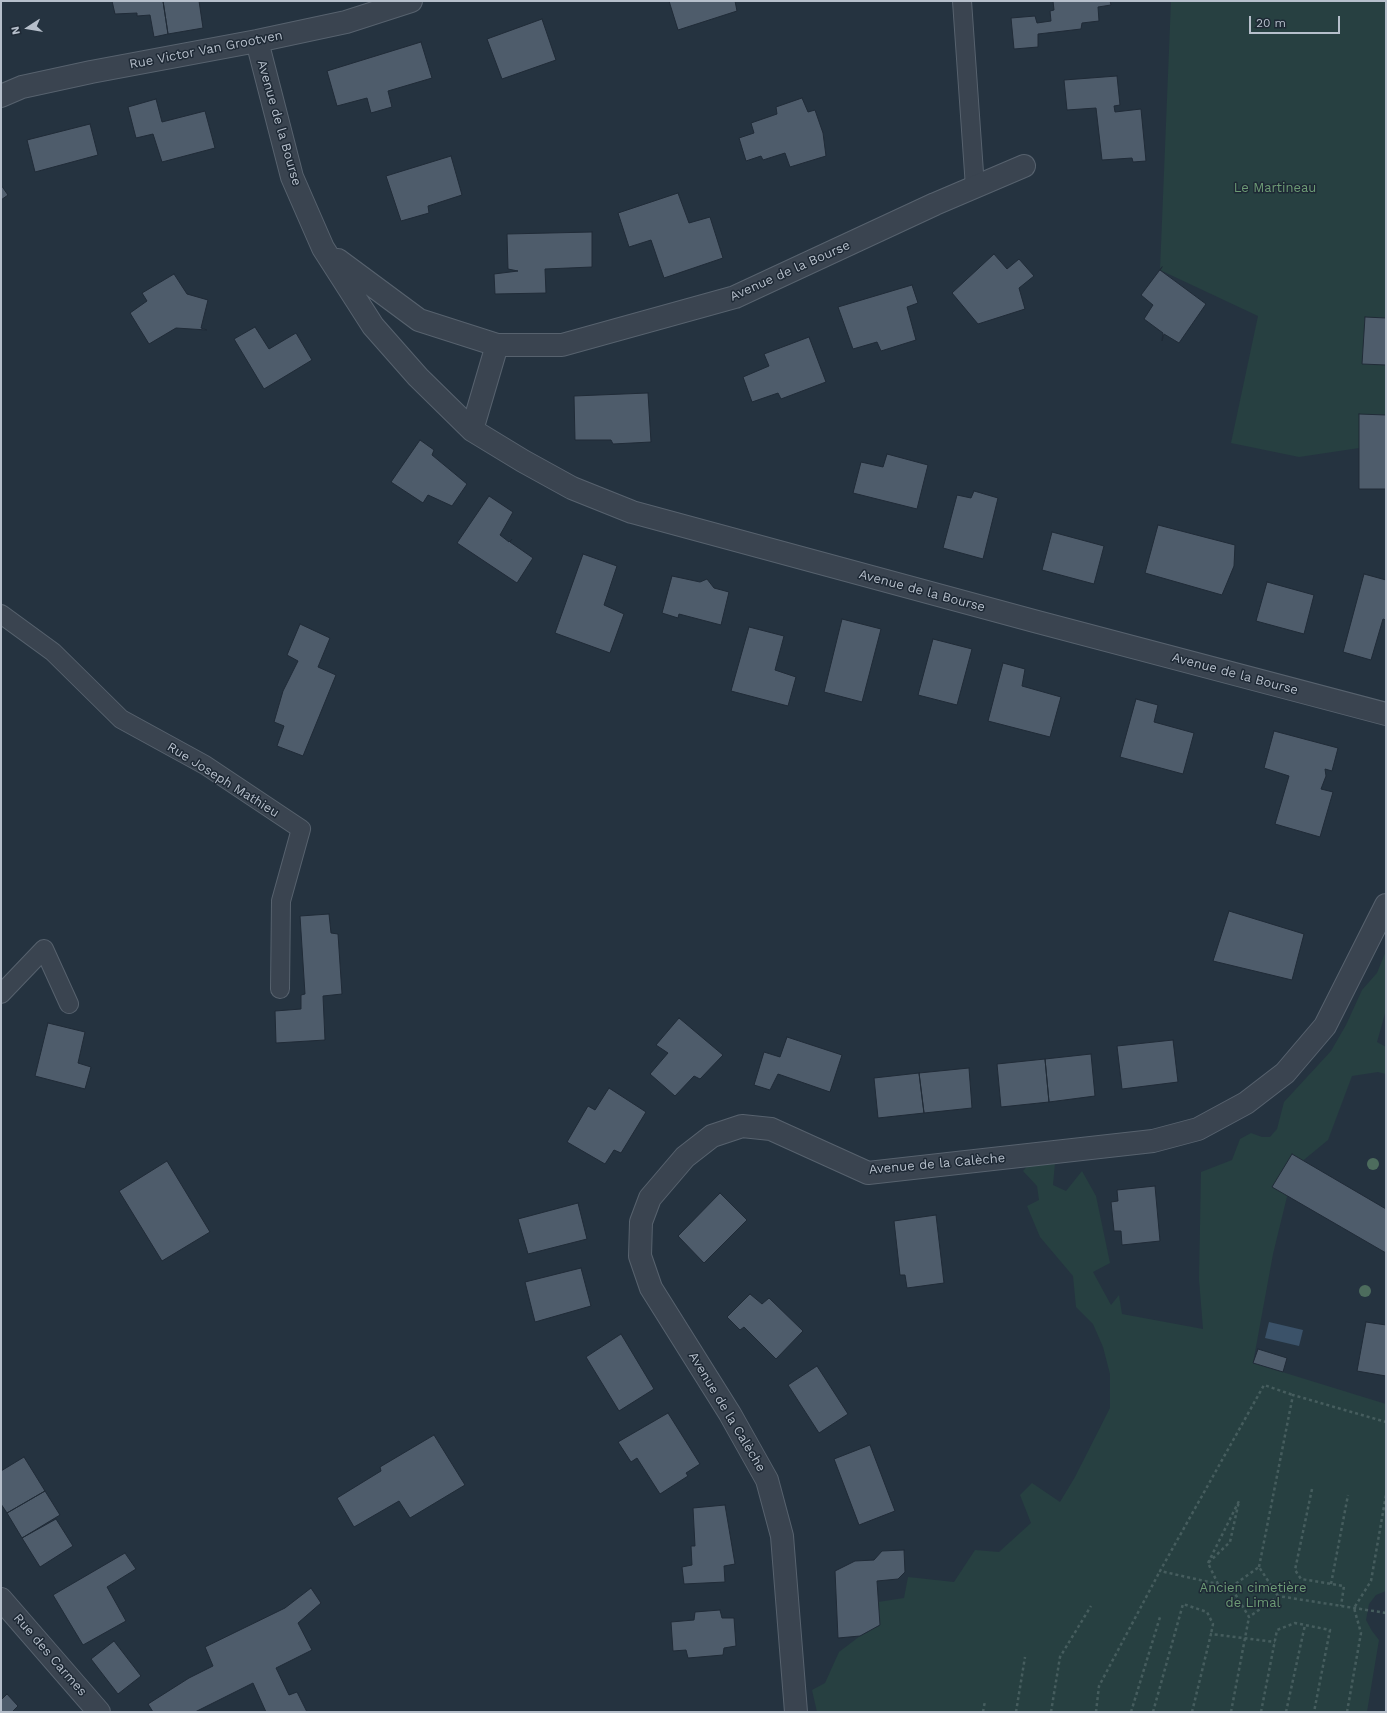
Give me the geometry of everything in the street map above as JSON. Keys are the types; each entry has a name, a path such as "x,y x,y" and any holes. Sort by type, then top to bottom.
{"street":[{"name":"Rue Victor Van Grootven","path":"1,96 22,87 91,72 257,41 346,22 411,1"},
{"name":"Avenue de la Bourse","path":"257,41 292,177 323,248 373,326 418,377 472,430 572,488 632,512 1034,622 1386,714"},
{"name":"Avenue de la Bourse","path":"323,248 363,280 419,320 497,346 562,345 735,298 975,187 1024,166"},
{"path":"472,430 497,346"},
{"name":"Avenue de la Calèche","path":"796,1712 782,1536 767,1480 730,1414 651,1288 640,1256 641,1222 650,1198 690,1153 712,1136 742,1126 771,1129 868,1173 1153,1141 1198,1129 1246,1103 1285,1073 1325,1026 1386,905"},
{"name":"Rue des Carmes","path":"1,1599 99,1712"}],"lane":[{"path":"962,1 975,187"},
{"name":"Rue Joseph Mathieu","path":"1,614 53,652 121,719 205,765 301,829 281,901 280,989"},
{"path":"1,994 44,948 69,1004"}],"path":[{"path":"1096,1712 1099,1686 1160,1572 1264,1385 1386,1422"},
{"path":"1231,1587 1259,1567 1293,1394"},
{"path":"1312,1489 1295,1570 1301,1579 1344,1586 1341,1606"},
{"path":"1331,1584 1348,1495"},
{"path":"1347,1712 1361,1633 1354,1608 1372,1581 1386,1495"},
{"path":"1239,1501 1230,1542 1208,1563 1215,1549 1239,1501"},
{"path":"1208,1563 1218,1584"},
{"path":"1259,1567 1278,1596"},
{"path":"1160,1572 1231,1587 1249,1618 1231,1712"},
{"path":"1249,1618 1278,1596 1386,1613"},
{"path":"1153,1712 1183,1604 1207,1612 1213,1624 1192,1712"},
{"path":"1051,1712 1060,1657 1091,1606"},
{"path":"1131,1712 1160,1617"},
{"path":"1262,1712 1277,1630 1295,1623 1330,1630 1314,1712"},
{"path":"1286,1712 1305,1625"},
{"path":"1211,1634 1275,1642"},
{"path":"1016,1712 1025,1657"},
{"path":"983,1712 985,1700"}],"green space":[{"name":"Le Martineau","path":"1171,1 1386,1 1386,444 1299,457 1231,443 1258,316 1160,270"},
{"name":"Ancien cimetière de Limal","path":"1386,951 1386,1010 1377,1042 1386,1047 1386,1074 1378,1072 1352,1076 1328,1140 1294,1168 1273,1254 1253,1363 1386,1404 1386,1591 1376,1595 1369,1604 1366,1620 1379,1640 1367,1712 817,1712 812,1690 825,1683 839,1652 860,1636 880,1625 878,1602 904,1598 908,1577 954,1582 975,1550 999,1552 1031,1523 1020,1495 1032,1483 1060,1502 1075,1477 1110,1408 1110,1374 1103,1347 1093,1324 1076,1307 1073,1276 1040,1237 1027,1206 1039,1200 1037,1186 1023,1171 1033,1160 1055,1163 1053,1185 1066,1191 1082,1171 1096,1196 1110,1263 1093,1272 1111,1305 1119,1295 1122,1314 1203,1329 1199,1279 1201,1172 1232,1160 1240,1139 1251,1133 1262,1137 1270,1137 1277,1129 1284,1102 1331,1051 1346,1025 1362,990 1377,973"}],"water":[{"path":"1269,1322 1303,1330 1299,1346 1265,1338"}],"building":[{"path":"112,1 163,1 168,34 154,37 150,15 137,16 137,13 115,14"},
{"path":"163,1 199,1 203,28 168,34"},
{"path":"669,1 735,1 737,11 678,30"},
{"path":"1053,1 1110,1 1111,5 1098,7 1099,21 1082,23 1081,29 1038,34 1038,47 1014,49 1011,18 1035,16 1037,23 1051,21 1050,11 1054,10"},
{"path":"542,19 556,60 502,79 487,39"},
{"path":"421,42 432,78 388,91 392,107 371,113 367,98 337,106 327,71"},
{"path":"1117,76 1120,105 1114,106 1115,112 1141,109 1146,161 1133,162 1132,158 1102,160 1096,108 1067,110 1064,80"},
{"path":"802,98 808,112 815,110 823,133 826,156 790,167 785,153 763,160 761,156 746,161 739,138 754,133 751,123 777,114 776,107"},
{"path":"156,99 162,122 205,111 215,148 162,162 153,134 136,138 128,107"},
{"path":"90,124 98,155 35,172 27,140"},
{"path":"451,156 462,195 428,206 429,213 401,221 386,176"},
{"path":"1,185 8,195 1,200"},
{"path":"678,193 689,223 710,217 723,258 664,278 651,240 629,247 618,213"},
{"path":"592,232 592,267 545,269 546,293 495,294 494,274 518,271 508,269 507,234"},
{"path":"994,254 1007,269 1019,259 1034,276 1019,288 1025,309 978,324 952,293"},
{"path":"1162,267 1160,270 1206,304 1179,343 1164,334 1162,341 1163,333 1144,319 1153,305 1141,295"},
{"path":"174,274 187,294 208,300 201,328 207,330 176,328 149,344 130,313 147,301 142,293"},
{"path":"912,285 918,303 907,307 916,340 881,351 877,342 853,349 838,307"},
{"path":"1365,317 1386,318 1386,365 1362,364"},
{"path":"255,327 269,349 296,333 312,360 264,389 234,339"},
{"path":"809,337 826,382 781,399 778,393 752,402 743,377 769,366 764,354"},
{"path":"648,393 651,442 613,444 611,440 575,440 574,396"},
{"path":"1359,414 1386,415 1386,489 1359,489"},
{"path":"420,440 434,450 432,455 467,484 452,506 428,495 423,503 391,482"},
{"path":"887,454 928,465 917,509 853,493 861,462 883,467"},
{"path":"974,491 998,498 983,559 943,548 957,495 971,498"},
{"path":"489,496 513,512 500,535 509,542 512,539 510,542 533,558 517,583 457,543"},
{"path":"1158,525 1235,545 1234,566 1222,595 1145,573"},
{"path":"1052,532 1104,546 1094,584 1042,570"},
{"path":"583,554 617,566 604,605 624,614 610,653 555,633"},
{"path":"1364,574 1386,580 1386,620 1383,619 1371,660 1343,652"},
{"path":"672,576 700,582 707,579 714,588 729,592 721,625 679,614 678,618 662,613"},
{"path":"1267,582 1314,595 1304,634 1256,621"},
{"path":"842,619 881,629 862,702 824,692"},
{"path":"300,624 330,638 318,667 336,675 303,756 277,746 284,726 274,722 283,691 298,661 287,655"},
{"path":"749,627 784,636 775,670 796,677 788,706 731,691"},
{"path":"933,639 972,649 957,705 918,695"},
{"path":"1003,663 1025,669 1022,686 1061,697 1050,737 988,721"},
{"path":"1136,699 1158,705 1154,722 1194,733 1183,774 1120,757"},
{"path":"1274,731 1338,748 1332,771 1325,769 1326,776 1321,789 1333,792 1320,837 1275,824 1289,776 1264,768"},
{"path":"1229,911 1304,934 1292,980 1213,961"},
{"path":"329,914 331,933 338,934 342,994 323,996 325,1040 276,1043 275,1011 301,1009 301,995 305,994 300,916"},
{"path":"679,1018 723,1055 700,1079 694,1076 675,1096 650,1074 668,1053 656,1045"},
{"path":"48,1023 85,1032 78,1063 91,1067 85,1089 35,1076"},
{"path":"787,1037 842,1055 830,1092 778,1074 770,1090 754,1085 764,1052 780,1057"},
{"path":"1173,1040 1178,1082 1122,1089 1117,1046"},
{"path":"1091,1054 1095,1096 1049,1102 1045,1059"},
{"path":"1045,1059 1049,1102 1001,1107 997,1064"},
{"path":"969,1068 972,1108 924,1113 919,1073"},
{"path":"919,1073 924,1113 878,1118 874,1078"},
{"path":"609,1088 646,1112 621,1153 614,1150 605,1164 567,1142 588,1106 595,1110"},
{"path":"1292,1154 1386,1209 1386,1253 1272,1187"},
{"path":"167,1161 210,1232 162,1261 119,1191"},
{"path":"1155,1186 1160,1241 1122,1245 1121,1231 1114,1231 1111,1202 1118,1201 1117,1190"},
{"path":"720,1193 747,1220 704,1263 678,1236"},
{"path":"578,1203 587,1239 528,1254 518,1219"},
{"path":"936,1215 944,1283 907,1288 905,1275 900,1275 894,1221"},
{"path":"581,1268 591,1306 535,1322 525,1282"},
{"path":"750,1294 762,1304 769,1298 803,1331 776,1359 744,1327 740,1330 727,1317"},
{"path":"1366,1322 1386,1325 1386,1376 1357,1371"},
{"path":"621,1334 654,1389 619,1411 586,1357"},
{"path":"1258,1349 1287,1358 1283,1372 1253,1363"},
{"path":"817,1366 848,1414 819,1433 788,1385"},
{"path":"668,1413 700,1464 686,1473 688,1476 660,1494 637,1458 631,1462 618,1442"},
{"path":"434,1435 465,1485 410,1518 399,1501 354,1527 337,1498 381,1471 380,1467"},
{"path":"870,1445 895,1511 859,1525 834,1459"},
{"path":"24,1457 45,1491 7,1513 1,1504 1,1471"},
{"path":"45,1491 60,1515 22,1538 7,1513"},
{"path":"725,1505 735,1564 724,1566 725,1582 684,1584 682,1567 692,1565 691,1546 695,1546 693,1508"},
{"path":"56,1519 73,1546 40,1567 22,1538"},
{"path":"904,1550 905,1572 898,1579 877,1581 880,1625 860,1636 838,1638 835,1571 855,1561 874,1560 882,1551"},
{"path":"125,1553 136,1569 107,1587 126,1621 83,1645 53,1595"},
{"path":"311,1588 321,1603 298,1623 312,1650 276,1668 289,1695 297,1692 307,1712 266,1712 253,1683 195,1712 153,1712 148,1704 189,1678 213,1666 205,1647 285,1608"},
{"path":"720,1610 722,1618 734,1618 736,1646 724,1648 723,1655 688,1658 686,1650 673,1651 671,1622 694,1620 695,1612"},
{"path":"114,1641 141,1676 118,1694 91,1659"},
{"path":"7,1694 18,1706 12,1712 1,1712 1,1700"}]}
